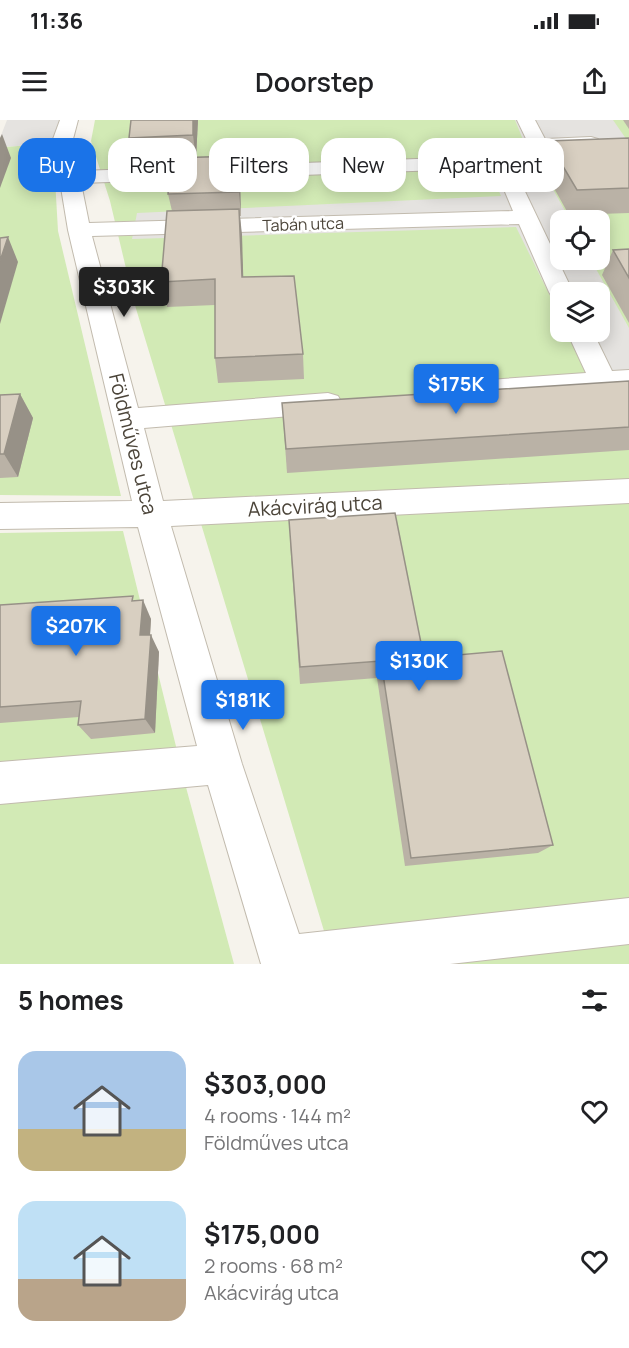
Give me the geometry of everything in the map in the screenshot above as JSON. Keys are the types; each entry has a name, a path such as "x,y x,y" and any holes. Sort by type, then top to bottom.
{"street":[{"name":"Földműves utca","path":"63,138 69,120"},
{"path":"526,120 538,145 604,140"},
{"path":"96,176 502,162 556,282"},
{"name":"Földműves utca","path":"73,192 80,230 151,514 222,764 285,962"},
{"name":"Tabán utca","path":"80,230 526,217"},
{"path":"587,342 616,380"},
{"path":"403,397 616,380"},
{"path":"127,419 357,400"},
{"name":"Akácvirág utca","path":"0,516 151,514 629,491"},
{"path":"0,783 222,764"},
{"path":"285,962 629,921"}],"green space":[{"path":"95,120 629,120 629,964 334,964 134,302 110,201 96,157 96,138 92,138"},
{"path":"18,146 18,192 56,192 58,231 121,496 0,495 0,147"},
{"path":"123,531 187,791 234,964 0,964 0,533"}],"shaded area":[{"path":"7,120 69,120 63,138 18,138 18,146 0,147 0,138"},
{"path":"515,120 613,120 629,143 629,160 564,161 564,138 522,138"},
{"path":"499,192 555,192 564,210 550,210 550,270 597,270 603,282 550,282 550,296 516,227 132,239 137,213 501,196"},
{"path":"610,294 629,328 629,373 589,375 572,342 610,342"}],"building":[{"path":"131,120 193,120 193,135 129,138"},
{"path":"629,138 629,188 577,190 564,168 564,140"},
{"path":"197,157 209,157 209,192 239,192 168,194 168,192 197,192"},
{"path":"239,209 242,277 294,276 303,354 215,358 215,279 161,282 167,211"},
{"path":"8,237 0,261 0,238"},
{"path":"629,249 629,278 613,250"},
{"path":"629,381 629,427 286,449 282,403"},
{"path":"20,394 4,454 0,454 0,395"},
{"path":"395,513 424,658 502,651 553,845 411,858 381,661 300,667 289,520"},
{"path":"133,596 132,601 143,600 140,635 151,635 145,719 78,725 81,701 0,707 0,605"}]}
